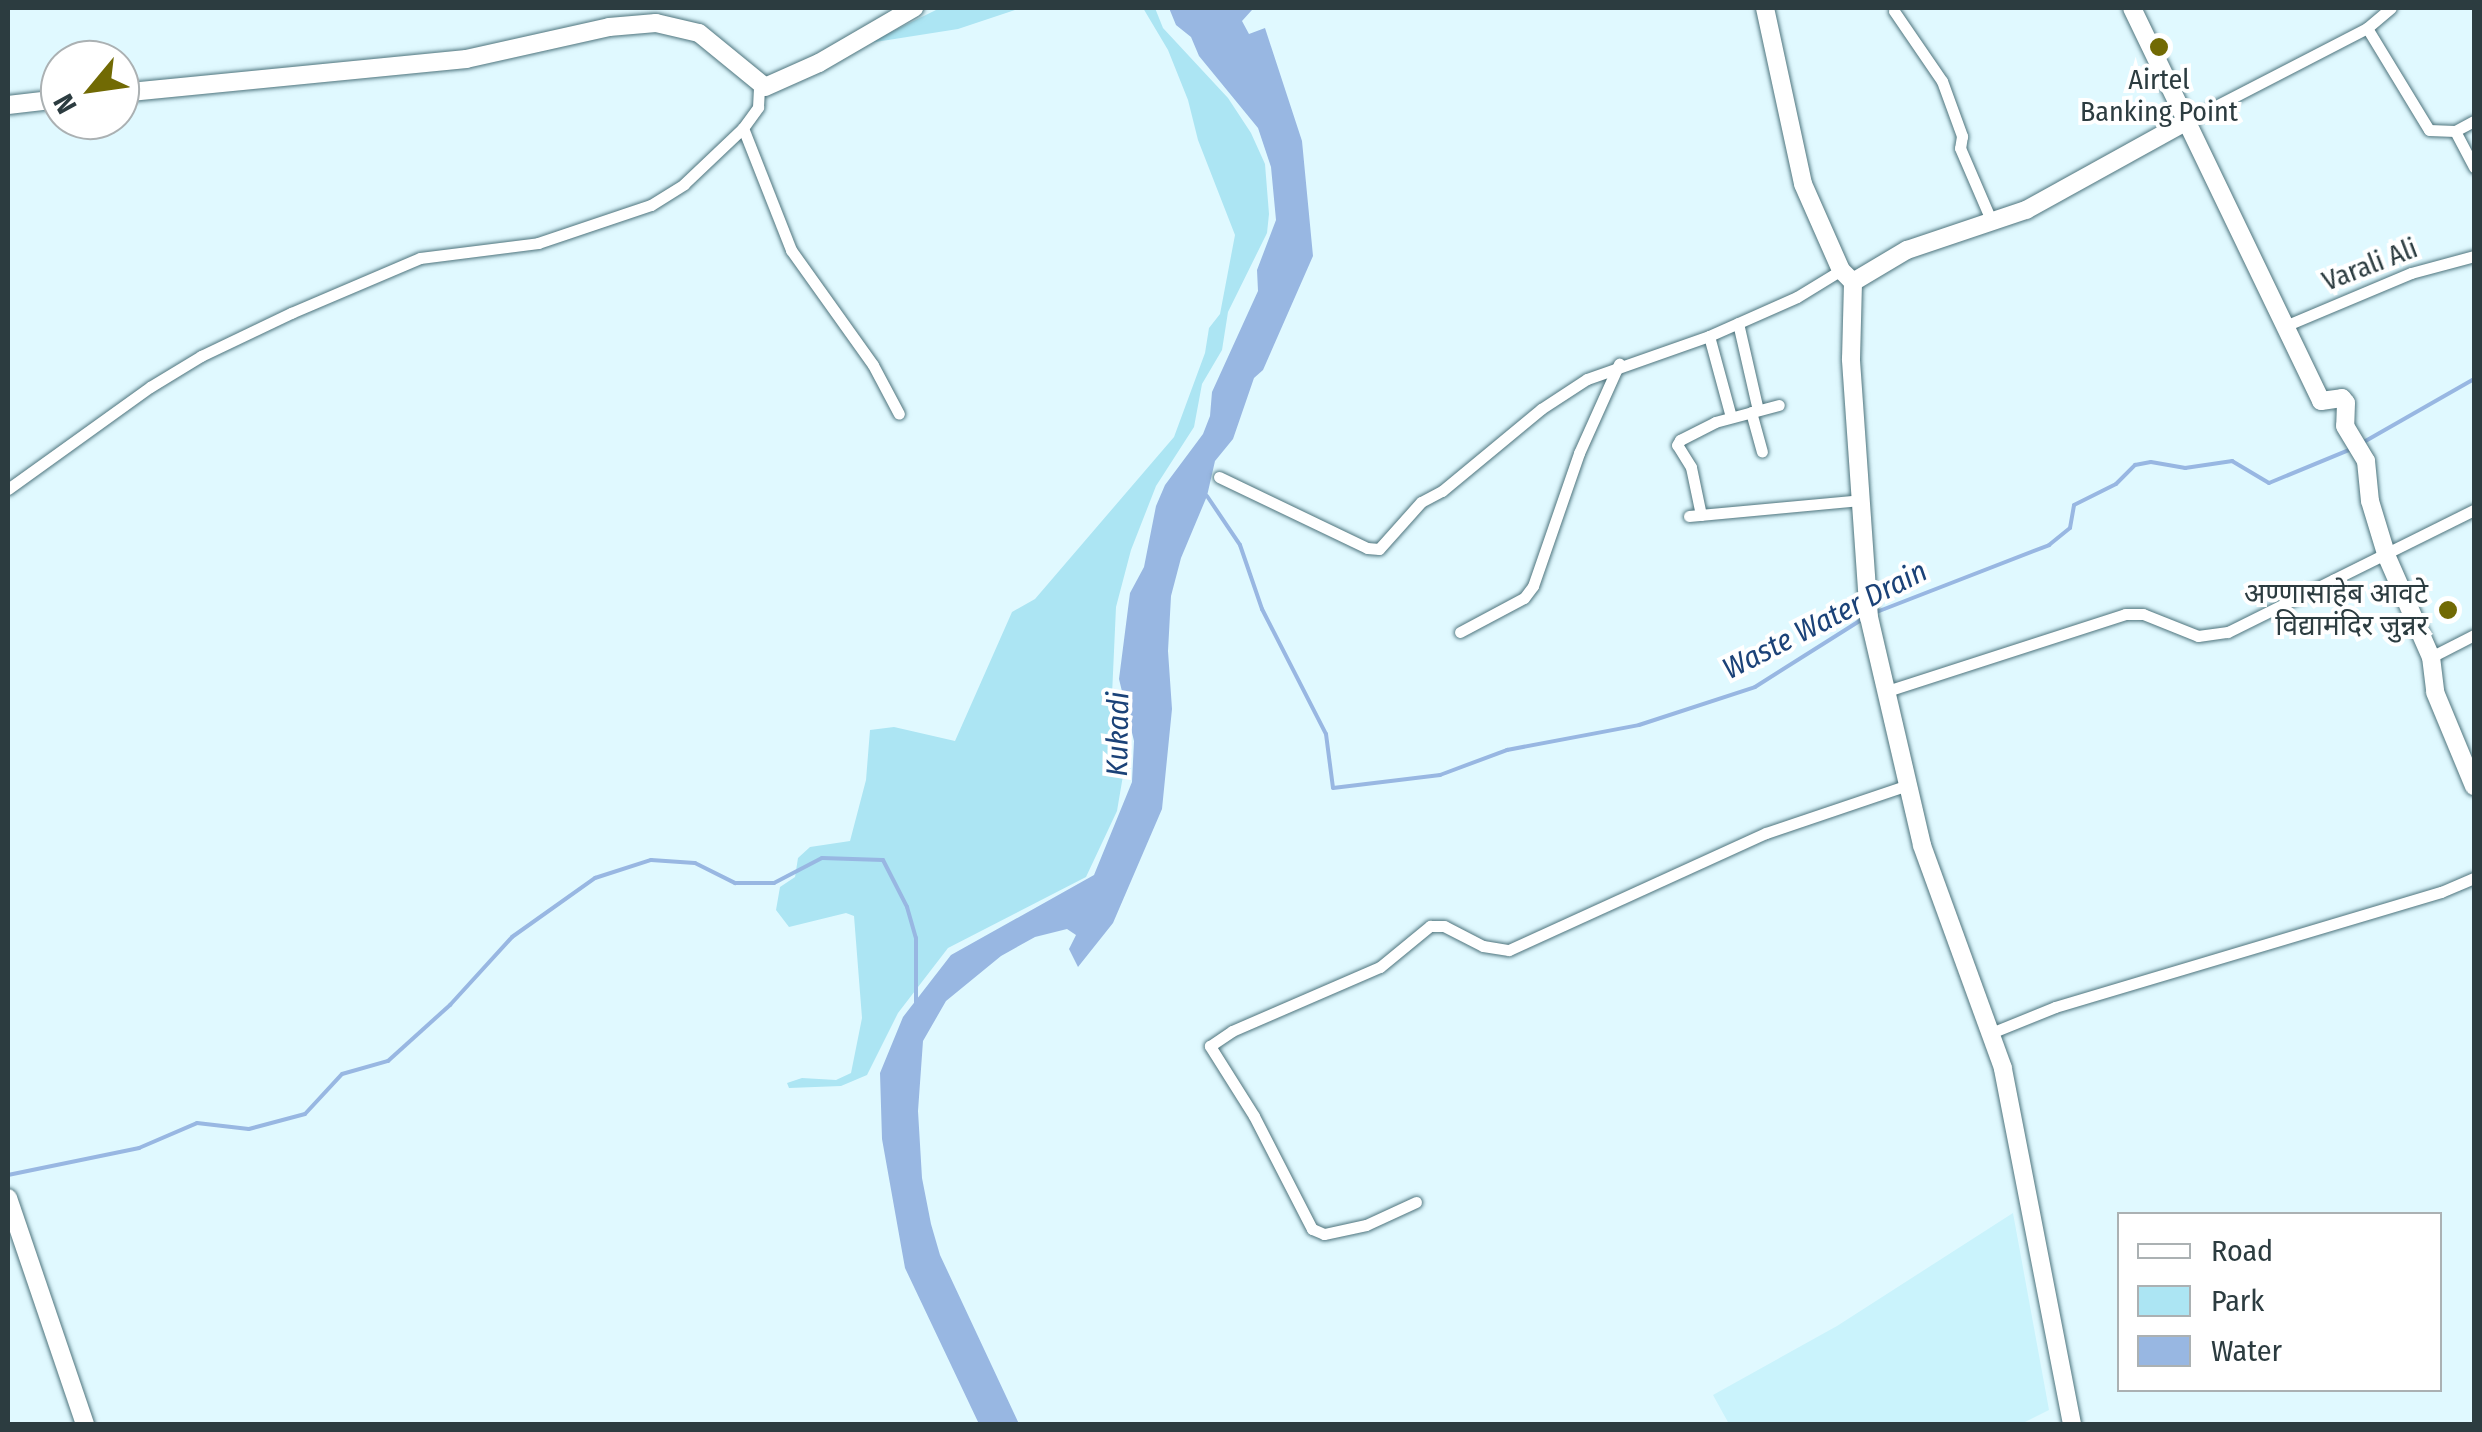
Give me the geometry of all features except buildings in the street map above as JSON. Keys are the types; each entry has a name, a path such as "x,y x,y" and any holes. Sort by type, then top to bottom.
{"street":[{"path":"759,86 772,85 819,62 914,8"},
{"path":"2132,8 2322,401 2342,398 2346,403 2345,426 2366,461 2370,501 2387,557 2430,658 2435,692 2467,752 2474,786"},
{"path":"1219,477 1368,548 1379,549 1420,502 1442,490 1541,409 1587,379 1620,364 1709,336 1907,250 2026,210 2367,28 2392,8"},
{"path":"1764,9 1804,184 1847,276 1869,618 1884,692 1922,845 1992,1033 2020,1138 2066,1420"},
{"path":"1896,9 1942,81 1962,136 1960,148 1991,220"},
{"path":"8,489 76,436 229,341 420,258 538,243 625,217 684,184 742,128 758,108 759,86 742,66 699,33 656,23 609,27 466,59 140,91"},
{"path":"2367,28 2429,130 2455,131 2474,121"},
{"path":"8,105 40,101"},
{"path":"742,128 791,250 873,365 900,414"},
{"path":"2455,131 2474,167"},
{"name":"Varali Ali","path":"2285,326 2411,273 2474,256"},
{"path":"1738,323 1762,452"},
{"path":"1709,336 1731,417"},
{"path":"1460,632 1524,598 1533,586 1579,453 1620,364"},
{"path":"1779,404 1731,417 1677,446 1691,467 1695,515 1860,500"},
{"path":"1884,692 2124,614 2142,614 2209,638 2387,557 2474,510"},
{"path":"2430,658 2474,635"},
{"path":"1416,1202 1366,1226 1324,1234 1312,1229 1254,1116 1210,1046 1232,1031 1380,967 1430,926 1444,926 1483,946 1510,950 1766,833 1906,786"},
{"path":"1992,1033 2055,1006 2441,892 2474,878"},
{"path":"8,1198 84,1424"}],"shaded area":[{"path":"2013,1213 2049,1410 2021,1424 1729,1424 1713,1395 1837,1326"}],"green space":[{"path":"940,8 1021,8 958,29 869,43"},
{"path":"1143,8 1155,8 1163,28 1228,98 1251,133 1265,164 1269,214 1267,233 1228,312 1222,350 1202,384 1194,427 1156,486 1131,550 1116,607 1112,695 1127,752 1117,811 1086,877 948,948 898,1013 867,1075 841,1086 789,1088 787,1083 802,1078 836,1080 851,1073 862,1018 854,916 846,913 789,927 776,910 780,887 795,877 798,858 810,847 850,841 866,780 870,730 894,727 955,741 1012,612 1035,599 1174,437 1205,353 1209,328 1220,314 1235,235 1168,50"}],"water":[{"path":"1169,8 1250,8 1242,21 1249,34 1265,28 1302,141 1313,256 1263,370 1254,378 1233,439 1215,461 1207,496 1181,558 1171,596 1168,651 1172,709 1162,809 1113,923 1078,967 1069,949 1076,935 1067,929 1035,937 1001,956 946,1001 923,1041 918,1111 922,1178 931,1224 940,1255 1019,1424 979,1424 905,1268 882,1139 880,1073 903,1017 951,955 1094,875 1132,782 1134,741 1119,679 1130,593 1144,567 1156,506 1165,485 1203,434 1210,416 1212,392 1258,291 1257,270 1276,220 1271,167 1258,128 1199,56 1191,37 1176,25"}],"waterway":[{"name":"Waste Water Drain","path":"2362,443 2474,379"},
{"name":"Waste Water Drain","path":"1874,613 2049,545 2070,528 2074,505 2116,484 2135,465 2151,462 2185,468 2232,461 2269,483 2354,448"},
{"name":"Waste Water Drain","path":"1207,496 1240,545 1262,609 1326,734 1333,788 1440,775 1507,750 1639,725 1755,687 1861,620"},
{"path":"8,1175 139,1148 197,1123 249,1129 305,1114 342,1074 388,1061 450,1005 512,937 595,878 651,860 695,863 735,883 774,883 822,858 883,860 907,907 916,938 916,1004"}],"place":[{"name":"Airtel Banking Point","path":"2159,47"},
{"name":"अण्णासाहेब आवटे विद्यामंदिर जुन्नर","path":"2448,610"}],"water label":[{"name":"Kukadi","path":"1118,734"}]}
